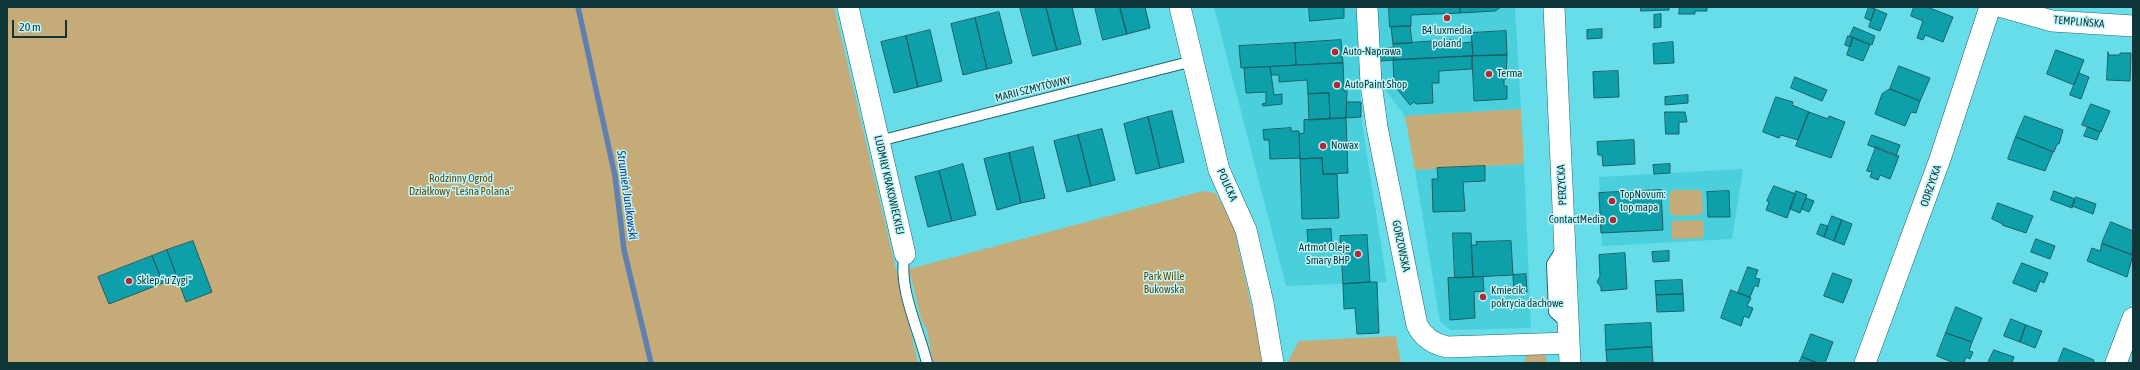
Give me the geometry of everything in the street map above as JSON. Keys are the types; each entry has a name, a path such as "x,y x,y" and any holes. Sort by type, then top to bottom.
{"street":[{"name":"LUDMIŁY KRAKOWIECKIEJ","path":"848,7 905,254"},
{"name":"POLICKA","path":"1180,7 1219,170 1246,230 1263,303 1273,363"},
{"name":"GORZOWSKA","path":"1367,7 1371,83 1377,127 1417,325 1420,331 1437,345 1447,347 1569,344"},
{"name":"PERZYCKA","path":"1554,7 1569,344"},
{"name":"ODRZYCKA","path":"1865,363 1927,196 1990,7"},
{"name":"TEMPLIŃSKA","path":"2002,7 2052,20 2133,26"},
{"path":"2116,363 2133,318"}],"lane":[{"name":"MARII SZMYTÓWNY","path":"879,141 1193,61"},
{"name":"LUDMIŁY KRAKOWIECKIEJ","path":"905,254 902,267 908,298 927,363"}],"shaded area":[{"path":"1214,7 1358,7 1361,117 1387,282 1286,286"},
{"path":"1377,7 1515,7 1521,109 1405,116 1381,84"},
{"path":"1524,164 1531,328 1451,330 1440,322 1415,170"},
{"path":"1743,169 1732,239 1602,246 1599,177"}],"green space":[{"name":"Rodzinny Ogród Działkowy \"Leśna Polana\"","path":"7,7 834,7 918,363 7,363"},
{"path":"1521,109 1524,164 1415,170 1405,116"},
{"path":"1673,190 1702,191 1703,211 1700,215 1674,216 1670,213 1669,194"},
{"name":"Park Wille Bukowska","path":"1203,191 1215,193 1232,220 1264,363 933,363 927,330 921,319 909,269"},
{"path":"1703,220 1704,238 1672,239 1671,221"},
{"path":"1396,336 1401,363 1287,363 1299,341"},
{"path":"1525,353 1545,353 1547,363 1525,363"}],"building":[{"path":"1020,7 1046,7 1057,50 1033,56"},
{"path":"1046,7 1072,7 1081,44 1057,50"},
{"path":"1095,7 1120,7 1127,34 1103,40"},
{"path":"1120,7 1145,7 1150,28 1127,34"},
{"path":"1309,7 1344,7 1344,18 1310,21"},
{"path":"1389,7 1460,7 1460,13 1411,15 1411,26 1390,27"},
{"path":"1460,7 1501,7 1495,11 1460,13"},
{"path":"1641,7 1669,7 1669,10 1641,11"},
{"path":"1680,7 1707,7 1707,11 1695,11 1695,14 1679,14"},
{"path":"1869,7 1875,9 1871,21 1865,18"},
{"path":"1914,7 1927,7 1953,17 1943,42 1925,35 1923,40 1917,38 1923,21 1911,16"},
{"path":"1875,9 1887,14 1880,31 1869,27"},
{"path":"999,12 1012,63 987,69 975,18"},
{"path":"1661,14 1661,27 1654,28 1654,15"},
{"path":"975,18 987,69 963,75 951,24"},
{"path":"1410,26 1412,43 1393,44 1391,27"},
{"path":"1854,27 1875,36 1872,45 1850,36"},
{"path":"1602,29 1602,38 1587,39 1587,30"},
{"path":"930,30 942,81 918,87 906,36"},
{"path":"1506,31 1507,55 1473,56 1471,33"},
{"path":"906,36 918,87 894,93 881,42"},
{"path":"1848,36 1853,38 1850,47 1845,45"},
{"path":"1853,38 1870,45 1863,61 1847,55"},
{"path":"1341,40 1343,63 1296,65 1295,43"},
{"path":"1454,40 1454,44 1472,42 1473,56 1394,60 1393,44"},
{"path":"1673,42 1674,63 1654,64 1653,44"},
{"path":"1295,43 1296,65 1241,68 1239,46"},
{"path":"1393,48 1394,60 1380,61 1379,49"},
{"path":"2056,50 2084,60 2074,85 2047,74"},
{"path":"2108,52 2108,55 2131,53 2130,81 2107,80"},
{"name":"Terma","path":"1507,55 1506,79 1504,79 1504,86 1507,86 1507,99 1474,101 1472,56"},
{"path":"1472,56 1472,69 1439,71 1439,83 1432,83 1433,103 1416,104 1414,102 1410,105 1394,85 1393,60"},
{"path":"1343,63 1344,91 1347,91 1346,118 1330,119 1329,93 1308,94 1307,80 1279,82 1279,75 1271,75 1270,67"},
{"path":"1899,66 1930,78 1920,101 1890,89"},
{"path":"1270,67 1274,95 1282,94 1282,104 1263,106 1262,104 1266,103 1266,92 1246,93 1244,68"},
{"path":"1618,71 1619,97 1594,98 1593,72"},
{"path":"2079,73 2089,77 2081,99 2070,95"},
{"path":"1795,77 1827,90 1822,101 1791,88"},
{"path":"1890,89 1920,101 1916,113 1911,112 1905,126 1875,114 1882,94"},
{"path":"1329,93 1330,119 1309,120 1308,94"},
{"path":"1688,95 1688,103 1665,105 1665,97"},
{"path":"1776,97 1793,102 1792,105 1809,112 1798,140 1781,135 1779,138 1763,132"},
{"path":"1347,102 1361,102 1361,117 1346,118"},
{"path":"2091,104 2110,111 2101,132 2082,125"},
{"path":"1172,111 1184,162 1160,168 1148,117"},
{"path":"1665,112 1685,112 1687,122 1679,122 1679,134 1666,134"},
{"path":"1809,112 1828,119 1829,116 1845,122 1831,158 1796,146"},
{"path":"2025,116 2063,130 2059,144 2057,144 2054,152 2016,137"},
{"path":"1148,117 1160,168 1136,174 1124,124"},
{"name":"Nowax","path":"1346,118 1348,173 1323,174 1322,158 1300,159 1299,134 1304,133 1304,120"},
{"path":"2088,127 2100,132 2097,140 2084,136"},
{"path":"1291,128 1291,131 1299,131 1300,158 1270,159 1269,140 1264,140 1263,130"},
{"path":"1102,129 1115,180 1091,186 1078,135"},
{"path":"1078,135 1091,186 1067,192 1054,141"},
{"path":"1872,135 1900,145 1896,156 1868,145"},
{"path":"2016,137 2053,152 2045,171 2008,159"},
{"path":"1634,140 1635,164 1603,166 1602,155 1598,155 1597,142"},
{"path":"1033,147 1045,198 1021,203 1009,153"},
{"path":"1876,147 1899,156 1890,179 1880,175 1878,180 1870,177 1872,172 1867,171"},
{"path":"1009,153 1021,203 997,210 984,159"},
{"path":"1322,158 1323,174 1337,174 1339,218 1302,219 1300,159"},
{"path":"963,164 976,215 952,221 939,171"},
{"path":"1670,164 1670,173 1654,174 1653,165"},
{"path":"1485,166 1485,181 1463,182 1465,211 1433,212 1432,179 1438,179 1437,168"},
{"path":"939,171 952,221 928,227 915,177"},
{"path":"1774,186 1796,194 1787,218 1766,210 1769,202 1767,201"},
{"path":"1661,190 1663,230 1601,233 1599,193"},
{"path":"1729,191 1730,217 1708,217 1707,192"},
{"path":"1796,191 1807,195 1800,213 1790,209"},
{"path":"2054,191 2075,199 2072,208 2051,200"},
{"path":"2076,197 2096,204 2093,214 2072,206"},
{"path":"1806,198 1814,201 1809,212 1802,209"},
{"path":"1998,203 2033,216 2026,233 2002,225 2003,224 1992,219"},
{"path":"1832,216 1842,220 1834,241 1824,237"},
{"path":"1842,220 1852,224 1844,245 1834,241"},
{"path":"2111,222 2133,231 2132,255 2102,243"},
{"path":"1821,224 1828,226 1824,237 1817,234"},
{"path":"1331,229 1332,244 1308,245 1307,230"},
{"path":"1453,233 1471,233 1473,277 1455,278"},
{"path":"1367,235 1370,282 1343,284 1340,236"},
{"path":"2036,239 2055,246 2050,259 2031,252"},
{"path":"193,241 212,292 186,302 167,250"},
{"path":"1511,241 1513,275 1473,277 1471,245 1477,245 1476,242"},
{"path":"2102,244 2133,255 2127,277 2087,261 2092,248 2100,251"},
{"path":"167,250 176,275 162,280 152,256"},
{"path":"1669,251 1669,261 1653,262 1652,252"},
{"path":"1625,253 1627,289 1601,291 1601,287 1597,282 1600,276 1599,255"},
{"path":"152,256 163,283 109,304 98,277"},
{"path":"2022,263 2048,273 2044,283 2040,281 2036,292 2013,283"},
{"path":"1748,267 1758,270 1755,278 1760,279 1758,287 1755,285 1750,297 1738,293"},
{"path":"1833,273 1852,280 1843,303 1824,296"},
{"path":"1526,274 1527,292 1514,293 1513,275"},
{"path":"1483,277 1484,291 1474,292 1475,318 1450,320 1448,278"},
{"path":"1682,280 1683,294 1656,295 1655,281"},
{"path":"1377,282 1379,333 1357,334 1355,308 1344,309 1343,284"},
{"path":"1731,290 1751,298 1747,306 1753,308 1749,318 1744,316 1741,326 1721,318"},
{"path":"1683,294 1684,311 1657,312 1656,295"},
{"path":"1956,307 1982,318 1972,342 1946,333"},
{"path":"2011,319 2026,325 2020,342 2004,336"},
{"path":"1651,323 1652,347 1606,350 1605,325"},
{"path":"2026,325 2042,331 2035,348 2020,342"},
{"path":"1946,333 1972,342 1969,351 1973,352 1970,359 1966,357 1964,363 1954,363 1937,356"},
{"path":"1811,334 1833,342 1825,363 1818,363 1802,357"},
{"path":"1652,347 1653,363 1607,363 1606,350"},
{"path":"2064,348 2094,360 2093,363 2058,363"},
{"path":"1994,350 2014,357 2012,363 1988,363"},
{"path":"1802,357 1818,363 1799,363"}],"waterway":[{"name":"Strumień Junikowski","path":"578,7 615,176 624,250 651,363"}],"place":[{"name":"B4 luxmedia poland","path":"1447,18"},
{"name":"Auto-Naprawa","path":"1335,52"},
{"name":"Terma","path":"1489,74"},
{"name":"AutoPaint Shop","path":"1337,85"},
{"name":"Nowax","path":"1323,146"},
{"name":"TopNovum: top mapa","path":"1612,201"},
{"name":"ContactMedia","path":"1613,220"},
{"name":"Artmot Oleje Smary BHP","path":"1358,254"},
{"name":"Sklep \"u Zygi\"","path":"129,281"},
{"name":"Kmiecik: pokrycia dachowe","path":"1483,297"}]}
